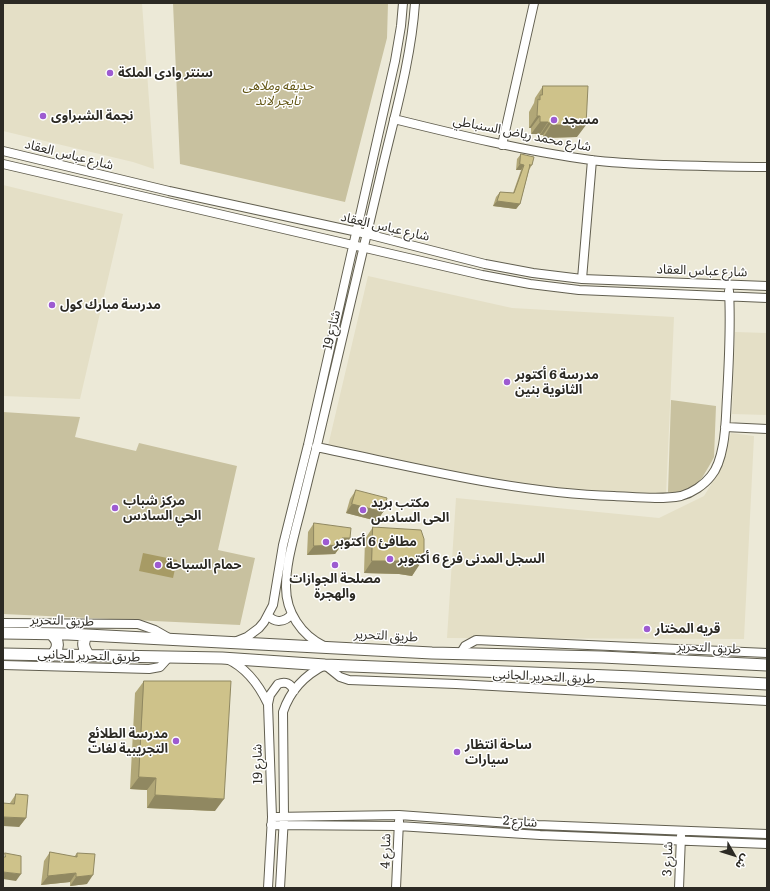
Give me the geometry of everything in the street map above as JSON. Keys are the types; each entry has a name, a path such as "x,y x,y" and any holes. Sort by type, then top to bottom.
{"street":[{"name":"شارع 19","path":"233,643 254,633 264,622 273,605 352,245 395,61 403,3"},
{"name":"شارع 19","path":"326,647 309,637 292,614 287,600 286,587 287,546 316,447 364,248 394,119 413,28 415,3"},
{"path":"502,145 534,3"},
{"name":"شارع محمد رياض السنباطي","path":"394,119 502,145 547,154 592,160 638,165 767,167"},
{"name":"شارع عباس العقاد","path":"3,151 176,193 367,234 486,264 533,273 582,279 767,286"},
{"path":"582,279 592,160"},
{"name":"شارع عباس العقاد","path":"3,164 482,276 579,290 767,298"},
{"path":"316,447 446,474 541,491 659,498 681,496 689,493 700,486 714,472 723,444 728,366 728,284"},
{"path":"725,428 767,429"},
{"path":"268,615 273,620 280,621 287,619 292,614"},
{"path":"3,623 138,624 155,630 172,640"},
{"name":"طريق التحرير","path":"3,633 87,635 460,654 602,657 767,665"},
{"path":"51,634 56,638 58,645 56,651 51,656"},
{"path":"87,635 83,644 85,651 89,656"},
{"path":"460,654 465,646 476,640 767,653"},
{"path":"3,654 225,658 325,665 635,677 767,684"},
{"name":"طريق التحرير الجانبى","path":"3,665 149,669 160,666 169,657"},
{"path":"601,676 606,668 606,662 602,657"},
{"path":"754,664 767,657"},
{"name":"شارع 19","path":"225,658 233,662 248,674 259,688 268,704 272,816 268,888"},
{"path":"635,677 633,665 639,659"},
{"name":"شارع 19","path":"280,888 284,816 284,712 286,704 294,691 308,675 325,665"},
{"name":"طريق التحرير الجانبى","path":"325,665 340,677 349,680 456,684 767,701"},
{"path":"268,704 270,695 278,684 286,683 291,685 294,691"},
{"name":"شارع 2","path":"272,816 399,815 538,825 767,834"},
{"name":"شارع 4","path":"396,888 399,815"},
{"name":"شارع 2","path":"271,825 398,826 540,835 767,844"},
{"name":"شارع 3","path":"679,888 681,831"}],"shaded area":[{"path":"3,3 142,3 154,169 133,162 3,131"},
{"name":"مدرسة مبارك كول","path":"3,185 123,214 80,399 3,396"},
{"name":"مدرسة 6 أكتوبر الثانوية بنين","path":"368,276 512,308 674,317 666,495 542,491 328,446"},
{"path":"735,332 767,333 767,415 732,414"},
{"path":"731,433 754,436 744,639 447,638 456,498 659,518 704,496 717,475"},
{"name":"حمام السباحة","path":"143,553 177,560 173,578 139,571"}],"green space":[{"name":"حديقه وملاهى تايجر لاند","path":"173,3 388,3 387,38 345,202 180,164"},
{"path":"671,400 716,406 714,457 702,478 695,485 681,493 668,492"},
{"name":"مركز شباب الحي السادس","path":"3,412 80,417 75,437 136,451 139,443 237,466 218,550 255,558 240,625 3,614"}],"building":[{"path":"543,86 588,86 586,125 551,125 551,123 548,122 540,122 540,116 537,116 538,99 540,100 540,95 542,95"},
{"path":"521,154 534,157 532,165 530,165 520,204 497,201 500,192 514,193 524,165 520,164"},
{"path":"356,490 387,498 383,512 352,504"},
{"path":"314,523 351,528 350,538 342,538 342,545 314,546"},
{"path":"373,527 421,530 424,539 424,555 421,558 420,564 408,561 372,561"},
{"name":"مدرسة الطلائع التجريبية لغات","path":"144,681 231,681 224,799 155,795 156,778 139,777"},
{"path":"16,794 28,795 26,818 3,817 3,803 14,804"},
{"path":"50,852 77,857 77,853 95,854 93,875 76,877 76,873 48,876"},
{"path":"5,853 21,856 21,874 3,872 3,857 5,857"}],"place":[{"name":"سنتر وادى الملكة","path":"110,73"},
{"name":"نجمة الشبراوى","path":"43,116"},
{"name":"مسجد","path":"554,120"},
{"name":"مدرسة مبارك كول","path":"52,305"},
{"name":"مدرسة 6 أكتوبر الثانوية بنين","path":"507,382"},
{"name":"مركز شباب الحي السادس","path":"115,508"},
{"name":"مكتب بريد الحى السادس","path":"363,510"},
{"name":"مطافئ 6 أكتوبر","path":"326,542"},
{"name":"السجل المدنى فرع 6 أكتوبر","path":"390,559"},
{"name":"حمام السباحة","path":"158,565"},
{"name":"مصلحة الجوازات والهجرة","path":"335,565"},
{"name":"قريه المختار","path":"647,629"},
{"name":"مدرسة الطلائع التجريبية لغات","path":"176,741"},
{"name":"ساحة انتظار سيارات","path":"457,752"}]}
